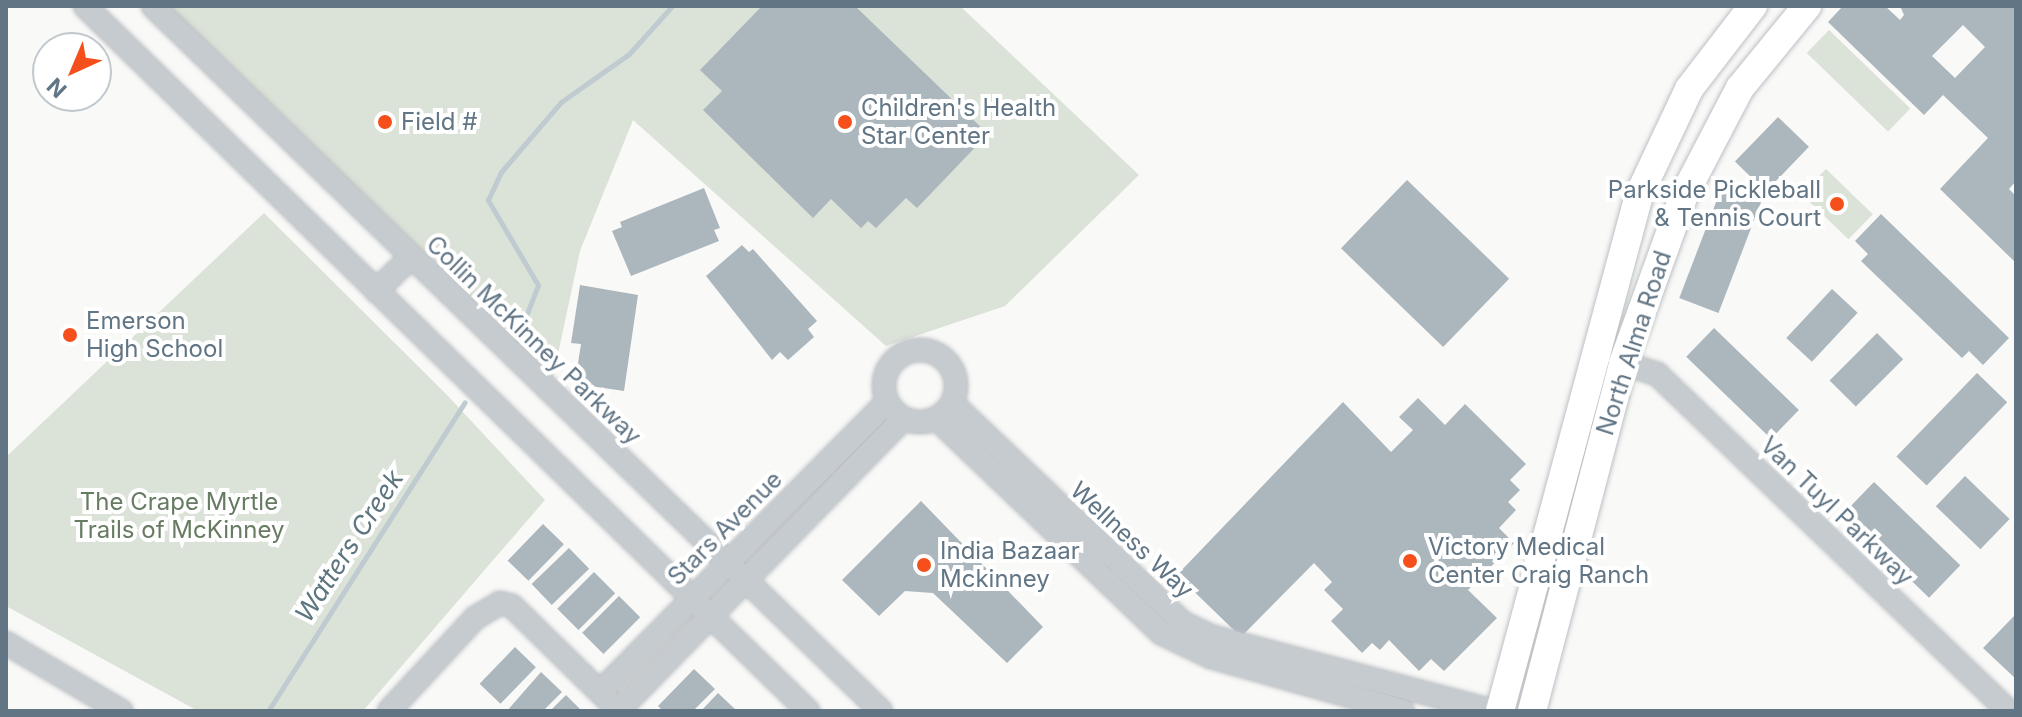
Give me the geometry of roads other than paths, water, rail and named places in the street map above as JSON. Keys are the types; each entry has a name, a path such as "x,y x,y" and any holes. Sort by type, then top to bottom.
{"main road":[{"name":"North Alma Road","path":"1500,711 1639,195 1689,89 1753,6"},
{"name":"North Alma Road","path":"1532,711 1623,363 1694,173 1713,133 1762,61 1807,6"},
{"path":"1733,30 1762,61"}],"street":[{"path":"85,6 694,596 808,711"},
{"name":"Collin McKinney Parkway","path":"153,6 881,711"},
{"path":"376,291 410,258"},
{"path":"924,350 936,354 953,372 944,411 915,423 903,419 887,402 883,383 891,363 910,351 924,350"},
{"name":"Van Tuyl Parkway","path":"1623,363 1657,374 2008,711"},
{"name":"Stars Avenue","path":"600,692 887,402"},
{"name":"Wellness Way","path":"944,411 1161,633 1211,657 1403,711"},
{"name":"Wellness Way","path":"944,411 1183,623 1213,637 1494,711"},
{"name":"Stars Avenue","path":"620,711 903,419"},
{"path":"389,711 475,618 488,607 512,606 620,711"},
{"path":"6,643 121,711"}],"waterway":[{"name":"Watters Creek","path":"516,342 538,285 488,200 501,172 561,102 629,54 672,6"},
{"name":"Watters Creek","path":"268,711 465,402"}],"place":[{"name":"Field #","path":"385,122"},
{"name":"Children's Health Star Center","path":"845,122"},
{"name":"Parkside Pickleball & Tennis Court","path":"1837,204"},
{"name":"Emerson High School","path":"70,335"},
{"name":"Victory Medical Center Craig Ranch","path":"1410,561"},
{"name":"India Bazaar Mckinney","path":"924,565"}],"park label":[{"name":"The Crape Myrtle Trails of McKinney","path":"179,516"}]}
